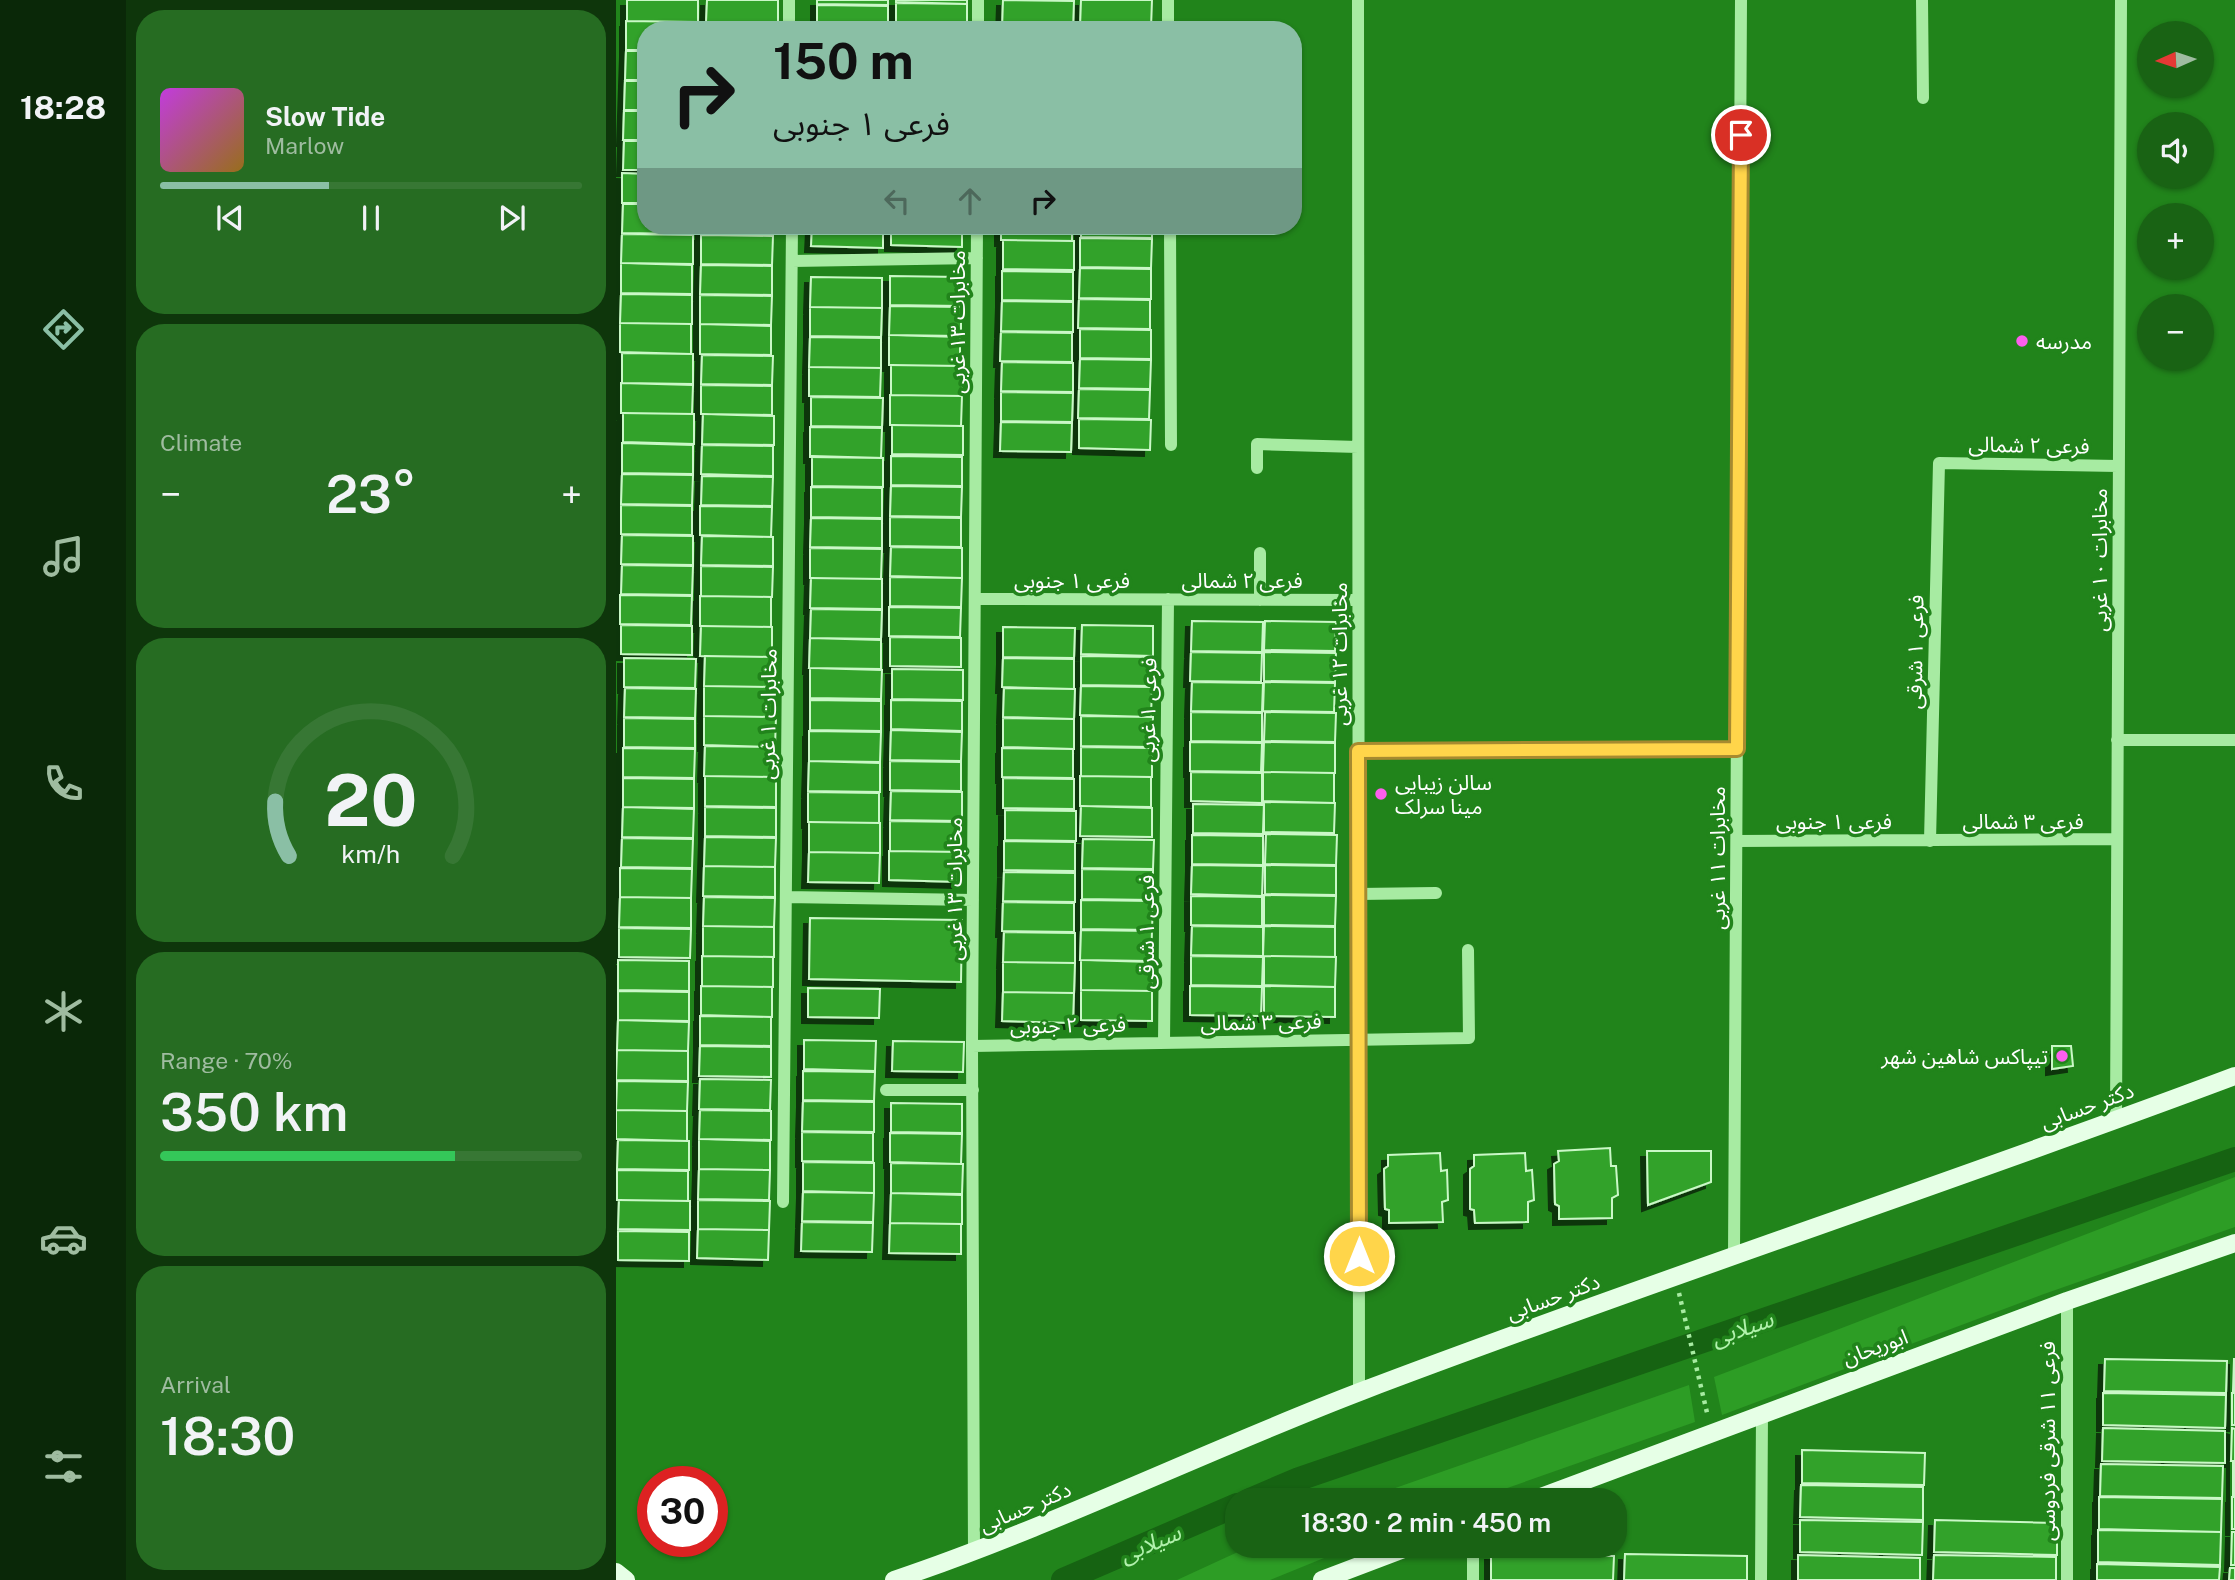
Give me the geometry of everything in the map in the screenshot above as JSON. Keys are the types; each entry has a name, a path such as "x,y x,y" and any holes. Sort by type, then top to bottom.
{"main road":[{"name":"دکتر حسابی","path":"894,1580 974,1553 1359,1392 1734,1254 2116,1121 2235,1076"},
{"name":"ابوریحان","path":"1564,1488 2067,1301 2235,1243"},
{"path":"1322,1580 1380,1558"},
{"path":"616,1572 626,1580"}],"street":[{"path":"789,0 789,21"},
{"path":"978,0 978,21"},
{"path":"1168,0 1168,21"},
{"name":"مخابرات ۱۲ غربی","path":"1358,0 1359,1392"},
{"name":"مخابرات ۱۱ غربی","path":"1734,1254 1741,0"},
{"path":"1922,0 1923,98"},
{"name":"مخابرات ۱۰ غربی","path":"2116,1121 2121,0"},
{"name":"مخابرات ۱ غربی","path":"782,1202 792,235"},
{"name":"مخابرات ۱۳ غربی","path":"974,1553 972,1046 977,235"},
{"path":"1170,235 1171,445"},
{"path":"792,261 977,258"},
{"path":"1257,468 1257,444 1358,447"},
{"name":"فرعی ۲ شمالی","path":"1939,463 2118,466"},
{"name":"فرعی ۱ شرقی","path":"1930,841 1939,463"},
{"path":"1260,553 1260,600"},
{"name":"فرعی ۱ جنوبی","path":"975,599 1168,599"},
{"name":"فرعی ۲ شمالی","path":"1168,599 1358,600"},
{"name":"فرعی ۱ غربی","path":"1166,821 1168,599"},
{"path":"2117,740 2235,740"},
{"path":"1358,751 1737,749"},
{"name":"فرعی ۱ شرقی","path":"1164,1043 1166,821"},
{"name":"فرعی ۳ شمالی","path":"1930,841 2116,839"},
{"name":"فرعی ۱ جنوبی","path":"1737,841 1930,841"},
{"path":"1358,894 1436,893"},
{"path":"786,897 973,900"},
{"name":"فرعی ۳ شمالی","path":"1164,1043 1469,1038 1468,950"},
{"name":"فرعی ۲ جنوبی","path":"972,1046 1164,1043"},
{"path":"886,1090 973,1090"},
{"name":"فرعی ۱۱ شرقی فردوسی","path":"2067,1301 2067,1580"},
{"path":"1761,1580 1762,1413"},
{"path":"1473,1558 1473,1580"}],"path":[{"path":"1675,1276 1711,1432"}],"green space":[{"path":"2235,1177 2235,1227 2044,1294 1722,1415 1714,1377"},
{"path":"1689,1385 1695,1422 1507,1488 1395,1488"},
{"path":"1225,1558 1324,1558 1270,1580 1177,1580"}],"building":[{"path":"627,0 698,0 698,21 627,21"},
{"path":"707,0 778,0 778,21 706,21"},
{"path":"817,0 888,0 888,5 817,4"},
{"path":"967,0 967,4 896,2"},
{"path":"1003,0 1074,1 1073,21 1002,21"},
{"path":"1081,0 1152,0 1151,21 1080,21"},
{"path":"896,3 967,4 967,21 896,21"},
{"path":"817,5 888,6 888,21 817,21"},
{"path":"626,21 637,21 637,50 626,50"},
{"path":"626,51 637,51 637,80 625,80"},
{"path":"625,81 637,81 637,110 624,110"},
{"path":"624,111 637,111 637,140 623,140"},
{"path":"624,141 637,141 637,170 623,170"},
{"path":"622,173 637,174 637,203 622,203"},
{"path":"623,204 637,204 637,233 622,233"},
{"path":"622,234 693,235 693,264 621,263"},
{"path":"701,235 773,236 772,265 701,264"},
{"path":"812,235 883,235 883,248 811,246"},
{"path":"891,235 962,235 962,247 891,245"},
{"path":"1001,235 1072,235 1072,241 1001,240"},
{"path":"1081,235 1152,235 1152,238"},
{"path":"1080,238 1152,239 1151,268 1080,267"},
{"path":"1003,240 1074,241 1074,270 1003,269"},
{"path":"621,263 692,265 692,294 621,293"},
{"path":"701,265 772,266 772,295 700,294"},
{"path":"1080,268 1151,269 1151,299 1079,298"},
{"path":"1002,271 1073,272 1073,301 1002,300"},
{"path":"890,276 961,277 961,306 890,305"},
{"path":"811,277 882,278 882,308 810,307"},
{"path":"621,294 692,295 692,324 620,323"},
{"path":"700,295 772,296 771,325 700,324"},
{"path":"1079,299 1150,300 1150,329 1078,328"},
{"path":"1002,301 1073,302 1073,332 1001,331"},
{"path":"890,306 961,307 961,336 889,335"},
{"path":"810,307 882,308 881,337 810,336"},
{"path":"620,323 691,324 691,354 620,352"},
{"path":"700,324 771,326 771,355 700,354"},
{"path":"1080,329 1151,330 1151,359 1080,358"},
{"path":"1001,332 1072,333 1072,362 1000,361"},
{"path":"889,335 960,337 960,366 889,365"},
{"path":"810,337 881,338 881,368 809,367"},
{"path":"622,353 693,354 693,384 622,383"},
{"path":"702,355 773,356 772,385 701,384"},
{"path":"1080,359 1151,360 1150,389 1079,388"},
{"path":"1002,362 1073,363 1073,392 1001,391"},
{"path":"891,365 962,366 962,396 891,395"},
{"path":"809,367 881,368 880,397 809,396"},
{"path":"621,383 693,385 692,414 621,413"},
{"path":"701,385 772,386 772,415 701,414"},
{"path":"1079,389 1150,390 1149,419 1078,418"},
{"path":"1001,392 1073,393 1072,422 1001,421"},
{"path":"890,395 962,396 961,426 890,425"},
{"path":"811,397 883,398 882,427 811,426"},
{"path":"623,413 694,414 694,444 623,442"},
{"path":"703,414 774,416 774,445 702,444"},
{"path":"1079,419 1151,420 1150,450 1079,448"},
{"path":"1001,422 1072,423 1071,452 1000,451"},
{"path":"892,425 963,426 963,455 892,454"},
{"path":"810,427 882,428 881,458 810,457"},
{"path":"622,443 693,445 693,474 622,473"},
{"path":"702,445 773,446 773,476 701,474"},
{"path":"812,456 883,458 883,487 812,486"},
{"path":"891,456 962,457 962,486 891,485"},
{"path":"622,474 693,475 692,505 621,504"},
{"path":"702,476 773,477 772,506 701,505"},
{"path":"891,486 962,487 961,517 890,516"},
{"path":"811,487 882,488 882,518 811,517"},
{"path":"621,505 692,506 692,535 621,534"},
{"path":"700,506 772,507 771,537 700,535"},
{"path":"890,517 961,518 961,547 890,546"},
{"path":"811,518 882,519 882,548 810,547"},
{"path":"622,535 693,536 693,565 621,564"},
{"path":"702,536 773,537 773,566 701,565"},
{"path":"891,547 962,548 962,578 890,576"},
{"path":"810,548 882,549 881,579 810,578"},
{"path":"622,565 693,566 692,595 621,594"},
{"path":"701,566 773,567 772,597 701,596"},
{"path":"890,577 962,578 961,607 890,606"},
{"path":"811,578 882,579 882,609 810,608"},
{"path":"620,595 692,596 691,625 620,624"},
{"path":"700,596 771,597 771,627 700,626"},
{"path":"889,607 961,608 960,637 889,636"},
{"path":"811,609 882,610 881,639 810,638"},
{"path":"1192,621 1263,622 1262,652 1191,651"},
{"path":"1265,621 1336,622 1335,651 1264,650"},
{"path":"621,625 692,626 692,655 621,654"},
{"path":"1082,625 1153,626 1153,656 1081,654"},
{"path":"701,626 772,627 772,657 700,656"},
{"path":"1003,627 1075,628 1074,658 1003,657"},
{"path":"890,637 961,638 961,667 890,666"},
{"path":"810,638 881,640 881,669 809,668"},
{"path":"1191,652 1262,653 1261,682 1190,681"},
{"path":"1264,652 1336,653 1335,682 1264,681"},
{"path":"705,656 776,657 776,687 704,686"},
{"path":"1081,656 1152,657 1152,686 1081,685"},
{"path":"624,658 696,659 695,688 624,687"},
{"path":"1003,658 1074,659 1074,689 1002,687"},
{"path":"810,668 882,670 881,699 810,698"},
{"path":"892,669 963,670 963,700 892,699"},
{"path":"1192,682 1263,683 1262,712 1191,711"},
{"path":"1264,682 1335,683 1334,712 1263,711"},
{"path":"704,686 775,687 775,717 704,716"},
{"path":"1081,686 1152,687 1151,717 1080,715"},
{"path":"625,688 696,689 695,718 624,717"},
{"path":"1004,688 1075,689 1074,719 1003,717"},
{"path":"810,700 881,701 881,731 810,730"},
{"path":"891,700 962,701 962,731 891,729"},
{"path":"1191,712 1262,713 1262,742 1191,741"},
{"path":"1265,712 1336,713 1335,742 1264,741"},
{"path":"704,716 776,717 775,747 704,745"},
{"path":"1081,716 1153,717 1152,747 1081,746"},
{"path":"624,718 695,719 695,748 624,747"},
{"path":"1003,718 1074,719 1074,749 1003,747"},
{"path":"891,730 962,732 961,761 890,760"},
{"path":"809,731 881,732 880,762 809,761"},
{"path":"1190,742 1262,743 1261,772 1190,771"},
{"path":"1264,742 1335,743 1335,773 1263,772"},
{"path":"705,746 776,747 776,777 704,776"},
{"path":"1081,747 1152,748 1152,777 1081,776"},
{"path":"623,748 695,749 694,778 623,777"},
{"path":"1002,748 1073,749 1073,778 1002,777"},
{"path":"809,761 880,763 880,792 808,791"},
{"path":"890,761 961,762 961,791 890,790"},
{"path":"1191,772 1262,773 1262,803 1191,801"},
{"path":"1263,772 1334,773 1334,803 1263,801"},
{"path":"705,776 776,777 776,807 705,806"},
{"path":"1080,776 1151,777 1151,807 1080,806"},
{"path":"623,778 694,779 694,808 623,807"},
{"path":"1003,778 1074,779 1074,809 1003,808"},
{"path":"891,791 962,792 962,821 890,820"},
{"path":"808,792 879,793 879,823 808,822"},
{"path":"1264,802 1335,803 1334,833 1263,832"},
{"path":"1193,804 1264,805 1264,834 1193,833"},
{"path":"1081,806 1152,808 1152,837 1080,836"},
{"path":"623,807 694,809 693,838 622,837"},
{"path":"705,807 776,808 776,837 705,836"},
{"path":"1005,810 1076,811 1076,841 1005,840"},
{"path":"890,821 962,822 961,852 890,851"},
{"path":"809,822 880,823 880,853 809,852"},
{"path":"1266,834 1337,835 1336,865 1265,864"},
{"path":"1192,835 1263,836 1263,865 1192,864"},
{"path":"705,837 776,838 775,867 704,866"},
{"path":"622,838 693,839 692,868 621,867"},
{"path":"1083,839 1154,840 1153,869 1082,868"},
{"path":"1004,841 1075,842 1075,871 1004,870"},
{"path":"889,851 961,852 960,882 889,880"},
{"path":"809,852 880,853 879,883 808,882"},
{"path":"1192,865 1263,866 1262,896 1191,894"},
{"path":"1265,865 1336,866 1336,895 1265,894"},
{"path":"704,866 775,867 775,897 703,896"},
{"path":"620,868 692,869 691,898 620,897"},
{"path":"1082,869 1153,870 1153,900 1082,899"},
{"path":"1004,872 1075,873 1075,902 1003,901"},
{"path":"1264,895 1336,896 1335,926 1264,925"},
{"path":"1191,896 1262,897 1262,926 1191,925"},
{"path":"620,897 691,898 691,928 619,927"},
{"path":"704,897 775,898 774,927 703,926"},
{"path":"1081,900 1153,901 1152,930 1081,929"},
{"path":"1003,902 1074,903 1074,932 1002,931"},
{"path":"810,918 962,920 961,982 809,979"},
{"path":"703,926 774,927 774,957 703,956"},
{"path":"1192,926 1263,927 1263,956 1191,955"},
{"path":"1264,926 1335,927 1335,957 1263,956"},
{"path":"619,928 691,929 690,958 619,957"},
{"path":"1081,930 1152,931 1151,961 1080,960"},
{"path":"1004,932 1075,933 1075,963 1003,962"},
{"path":"702,956 773,957 773,987 702,986"},
{"path":"1191,956 1263,957 1262,986 1191,985"},
{"path":"1264,956 1336,957 1335,987 1264,985"},
{"path":"618,960 689,961 689,991 618,990"},
{"path":"1081,960 1153,962 1152,991 1081,990"},
{"path":"1003,962 1075,963 1074,993 1003,992"},
{"path":"701,986 772,987 772,1017 701,1015"},
{"path":"1190,986 1262,987 1261,1016 1190,1015"},
{"path":"1264,986 1335,987 1335,1017 1264,1016"},
{"path":"808,988 880,989 879,1018 808,1017"},
{"path":"1081,990 1152,991 1152,1021 1081,1020"},
{"path":"618,991 689,992 689,1021 618,1020"},
{"path":"1003,992 1074,993 1073,1023 1002,1021"},
{"path":"700,1016 771,1017 771,1046 700,1045"},
{"path":"618,1020 689,1022 688,1051 617,1050"},
{"path":"804,1040 876,1041 875,1071 804,1069"},
{"path":"893,1041 964,1042 963,1072 892,1071"},
{"path":"700,1046 771,1047 771,1077 699,1076"},
{"name":"تیپاکس شاهین شهر","path":"2052,1046 2071,1046 2073,1066 2052,1069"},
{"path":"617,1050 688,1051 688,1081 616,1080"},
{"path":"803,1071 875,1072 874,1101 803,1100"},
{"path":"700,1079 771,1080 770,1110 699,1109"},
{"path":"617,1081 688,1082 687,1111 616,1110"},
{"path":"803,1101 874,1102 874,1132 802,1131"},
{"path":"891,1103 962,1104 962,1133 891,1132"},
{"path":"616,1110 687,1111 687,1141 616,1139"},
{"path":"700,1110 771,1111 771,1140 699,1139"},
{"path":"802,1132 873,1133 873,1162 802,1161"},
{"path":"890,1133 962,1134 961,1164 890,1162"},
{"path":"699,1139 770,1141 770,1170 699,1169"},
{"path":"618,1140 689,1141 689,1170 617,1169"},
{"path":"1610,1148 1611,1166 1616,1166 1618,1195 1612,1198 1612,1218 1559,1219 1559,1206 1555,1204 1554,1164 1559,1161 1558,1151"},
{"path":"1647,1151 1711,1151 1711,1182 1648,1205"},
{"path":"1440,1153 1441,1171 1447,1170 1448,1200 1442,1202 1443,1222 1389,1223 1389,1210 1385,1209 1384,1169 1388,1166 1388,1155"},
{"path":"1525,1153 1526,1171 1532,1170 1534,1200 1528,1202 1528,1222 1475,1223 1474,1210 1470,1209 1470,1169 1474,1166 1474,1155"},
{"path":"803,1162 874,1163 874,1193 803,1191"},
{"path":"891,1163 963,1164 962,1194 891,1193"},
{"path":"699,1169 770,1170 769,1200 698,1199"},
{"path":"617,1170 688,1171 688,1201 617,1200"},
{"path":"803,1192 874,1193 873,1222 802,1221"},
{"path":"891,1193 962,1195 962,1224 890,1223"},
{"path":"619,1200 690,1201 690,1230 618,1229"},
{"path":"698,1200 770,1201 769,1230 698,1229"},
{"path":"802,1222 873,1223 872,1252 801,1251"},
{"path":"890,1223 961,1224 961,1254 889,1253"},
{"path":"698,1229 769,1230 768,1260 697,1258"},
{"path":"618,1231 689,1232 689,1261 618,1260"},
{"path":"2105,1359 2227,1361 2226,1393 2104,1391"},
{"path":"2234,1359 2235,1391 2233,1391"},
{"path":"2103,1393 2226,1395 2225,1428 2103,1425"},
{"path":"2232,1393 2235,1393 2235,1425 2232,1425"},
{"path":"2103,1428 2225,1431 2225,1463 2102,1461"},
{"path":"2232,1428 2235,1429 2235,1461 2231,1461"},
{"path":"1802,1450 1925,1453 1924,1485 1802,1483"},
{"path":"2235,1463 2235,1495 2233,1495"},
{"path":"2101,1464 2223,1466 2222,1498 2100,1496"},
{"path":"1801,1485 1923,1487 1923,1520 1800,1517"},
{"path":"2099,1497 2222,1499 2221,1532 2099,1529"},
{"path":"2232,1497 2235,1497 2235,1529 2232,1529"},
{"path":"1800,1520 1923,1522 1922,1555 1800,1552"},
{"path":"1935,1520 2057,1523 2057,1555 1934,1552"},
{"path":"2098,1530 2221,1532 2220,1565 2098,1562"},
{"path":"2232,1532 2235,1532 2235,1565 2231,1565"},
{"path":"1627,1554 1747,1556 1747,1580 1624,1580"},
{"path":"1798,1555 1920,1558 1920,1580 1798,1580"},
{"path":"1934,1555 2056,1557 2056,1580 1933,1580"},
{"path":"1491,1558 1614,1558 1613,1580 1491,1580"},
{"path":"2097,1564 2220,1567 2219,1580 2097,1580"},
{"path":"2230,1568 2235,1568 2235,1580 2229,1580"}],"waterway":[{"name":"سیلابی","path":"1278,1488 2235,1159"},
{"name":"سیلابی","path":"1063,1580 1225,1510"}],"place":[{"name":"مدرسه","path":"2022,341"},
{"name":"سالن زیبایی مینا سرلک","path":"1381,794"},
{"name":"تیپاکس شاهین شهر","path":"2062,1056"}],"route":[{"path":"1359,1256 1358,751 1737,749 1741,135"}]}
